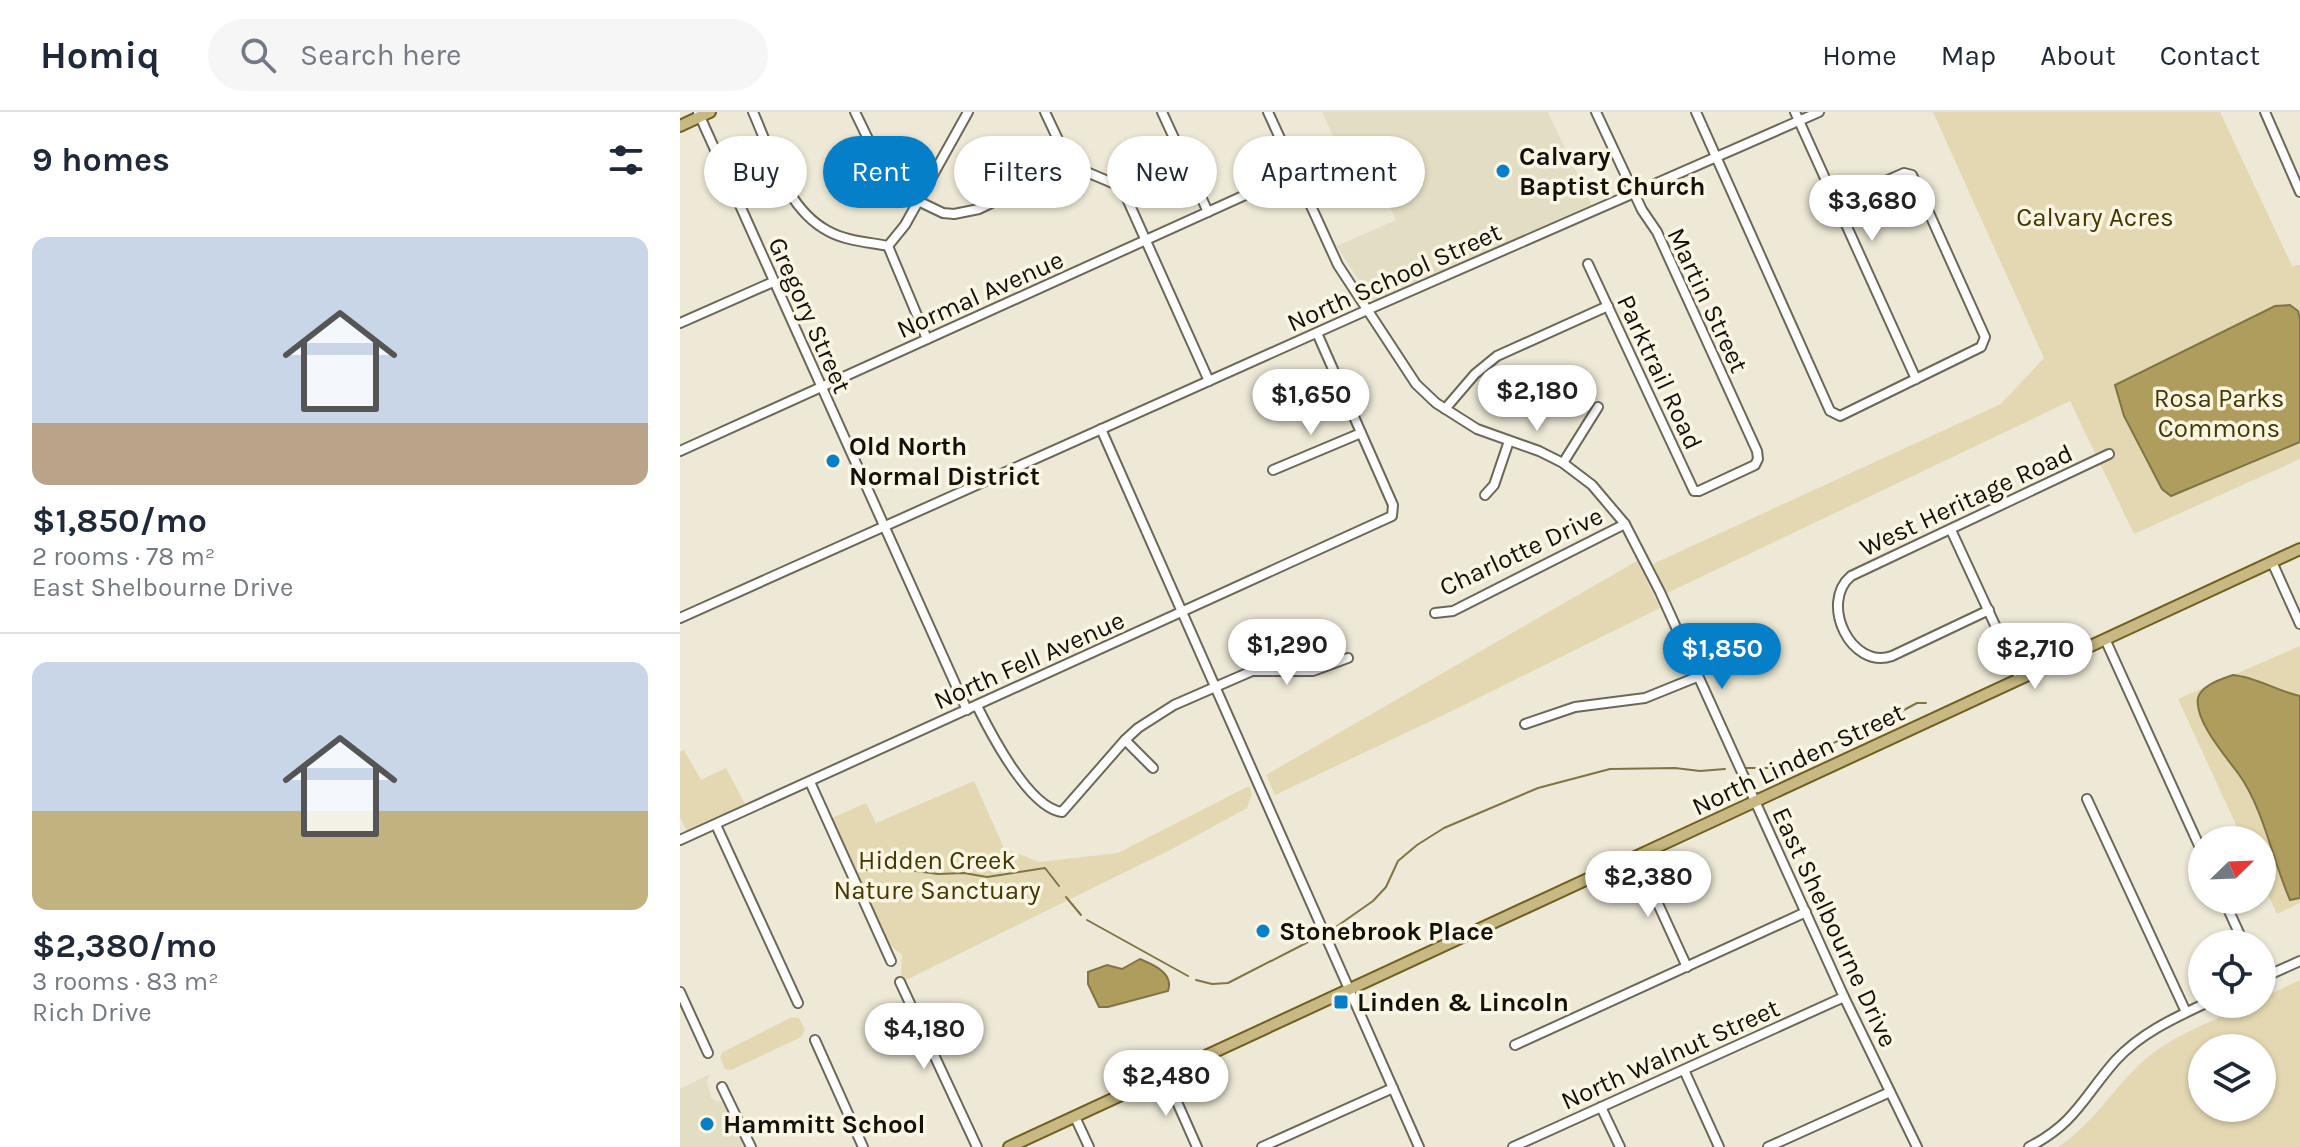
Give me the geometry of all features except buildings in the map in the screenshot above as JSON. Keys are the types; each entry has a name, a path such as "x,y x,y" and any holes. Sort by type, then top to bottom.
{"main road":[{"path":"680,126 703,114"},
{"name":"North Linden Street","path":"1009,1147 2300,549"}],"street":[{"path":"753,112 789,191 812,221 843,237 888,246"},
{"path":"855,112 867,136"},
{"path":"938,165 968,112"},
{"path":"1045,112 1056,136"},
{"path":"1162,112 1208,212"},
{"name":"East Shelbourne Drive","path":"1268,112 1279,136"},
{"name":"Martin Street","path":"1596,112 1657,232 1757,451 1756,463 1699,491"},
{"path":"1696,112 1830,411 1843,416 1981,347 1985,337 1910,174 1904,173 1836,203"},
{"name":"North School Street","path":"680,618 1717,157 1797,116 1819,112"},
{"path":"2265,112 2300,192"},
{"name":"Gregory Street","path":"703,114 773,282 967,710"},
{"path":"1797,116 1916,379"},
{"path":"1091,174 1115,184 1124,192 1209,381"},
{"name":"Normal Avenue","path":"680,451 1233,201"},
{"path":"888,246 914,208"},
{"path":"933,208 943,213 978,208"},
{"name":"East Shelbourne Drive","path":"1312,208 1338,265 1407,373 1425,394 1477,429 1563,463 1592,485 1625,524 1660,592 1844,997 1917,1147"},
{"path":"888,246 927,339"},
{"name":"Parktrail Road","path":"1588,264 1689,483 1694,491 1699,491"},
{"path":"680,323 773,282"},
{"path":"1445,409 1475,374 1497,356 1608,306"},
{"path":"1273,470 1361,433 1317,333"},
{"path":"1563,463 1598,407"},
{"path":"1101,429 1419,1147"},
{"name":"North Fell Avenue","path":"680,840 1387,520 1393,514 1393,505 1361,433"},
{"path":"1485,495 1494,485 1509,441"},
{"name":"West Heritage Road","path":"1989,610 1882,659 1867,657 1858,651 1846,631 1837,602 1847,580 2109,454"},
{"name":"Charlotte Drive","path":"1435,613 1453,611 1625,524"},
{"path":"1951,530 2020,679"},
{"path":"2272,562 2297,610 2300,624"},
{"path":"2105,639 2190,826"},
{"path":"977,706 1001,753 1029,789 1057,812 1066,811 1086,783 1125,740 1165,710 1252,671 1313,671 1348,658"},
{"path":"1525,724 1575,707 1645,698 1697,677"},
{"path":"1125,740 1153,768"},
{"path":"810,782 891,961"},
{"path":"2029,1147 2048,1137 2071,1118 2116,1060 2132,1045 2186,1012 2087,799"},
{"path":"716,825 798,1003"},
{"path":"1637,858 1687,967"},
{"path":"1515,1045 1806,912"},
{"path":"2276,972 2300,961"},
{"path":"900,982 977,1147"},
{"path":"680,992 708,1053"},
{"name":"North Walnut Street","path":"1518,1146 1844,997"},
{"path":"815,1040 863,1147"},
{"path":"1684,1070 1719,1147"},
{"path":"1165,1075 1197,1147"},
{"path":"722,1087 751,1147"},
{"path":"1262,1147 1393,1088"},
{"path":"1768,1147 1890,1092"},
{"path":"1601,1107 1620,1147"},
{"path":"1075,1117 1089,1147"}],"shaded area":[{"path":"1322,112 1548,112 1592,206 1378,300 1371,300 1337,246 1396,220 1391,208 1425,208 1425,136 1333,136"},
{"name":"Rosa Parks Commons","path":"2290,305 2298,311 2300,319 2300,442 2171,496 2162,489 2124,416 2115,385 2275,306"},
{"path":"2233,675 2300,696 2300,898 2290,900 2276,861 2276,826 2264,826 2247,787 2201,717 2198,698 2203,689"},
{"path":"1140,959 1157,967 1165,975 1168,991 1099,1007 1088,984 1088,972 1107,965 1122,969"},
{"name":"Hammitt School","path":"710,1074 707,1081 711,1097 724,1102 744,1147 680,1147 680,1089"}],"green space":[{"name":"Calvary Acres","path":"1933,112 2220,112 2292,266 2300,265 2300,459 2134,534 2070,401 1667,593 1653,564 2001,404 2044,358"},
{"path":"1637,561 1660,608 1275,795 1266,775"},
{"path":"2300,646 2300,903 2277,914 2276,826 2237,826 2178,699"},
{"path":"684,750 701,780 726,768 745,804 687,832 680,817 680,752"},
{"name":"Hidden Creek Nature Sanctuary","path":"974,781 1004,848 1039,862 1118,853 1249,786 1252,794 1247,808 1172,849 904,981 901,977 902,955 884,935 832,818 866,803 876,823"},
{"path":"2300,980 2300,1147 2058,1147 2080,1130 2148,1057 2190,1031 2218,1018 2276,1018 2276,991"},
{"path":"792,1017 799,1018 805,1030 801,1037 731,1070 725,1069 720,1057 723,1052"}],"waterway":[{"path":"1799,760 1850,737 1867,724 1872,727 1917,703 1926,703"},
{"path":"1746,768 1775,768 1791,764"},
{"path":"1333,929 1373,901 1386,887 1398,861 1417,845 1444,828 1538,788 1610,769 1725,769"},
{"path":"863,870 964,873 987,877 1045,868 1059,886"},
{"path":"1066,897 1081,915"},
{"path":"1087,920 1188,976"},
{"path":"1196,980 1212,984 1228,983 1314,939"}],"place":[{"name":"Calvary Baptist Church","path":"1503,171"},
{"name":"Old North Normal District","path":"833,461"},
{"name":"Stonebrook Place","path":"1263,931"},
{"name":"Linden & Lincoln","path":"1341,1002"},
{"name":"Hammitt School","path":"707,1124"}]}
